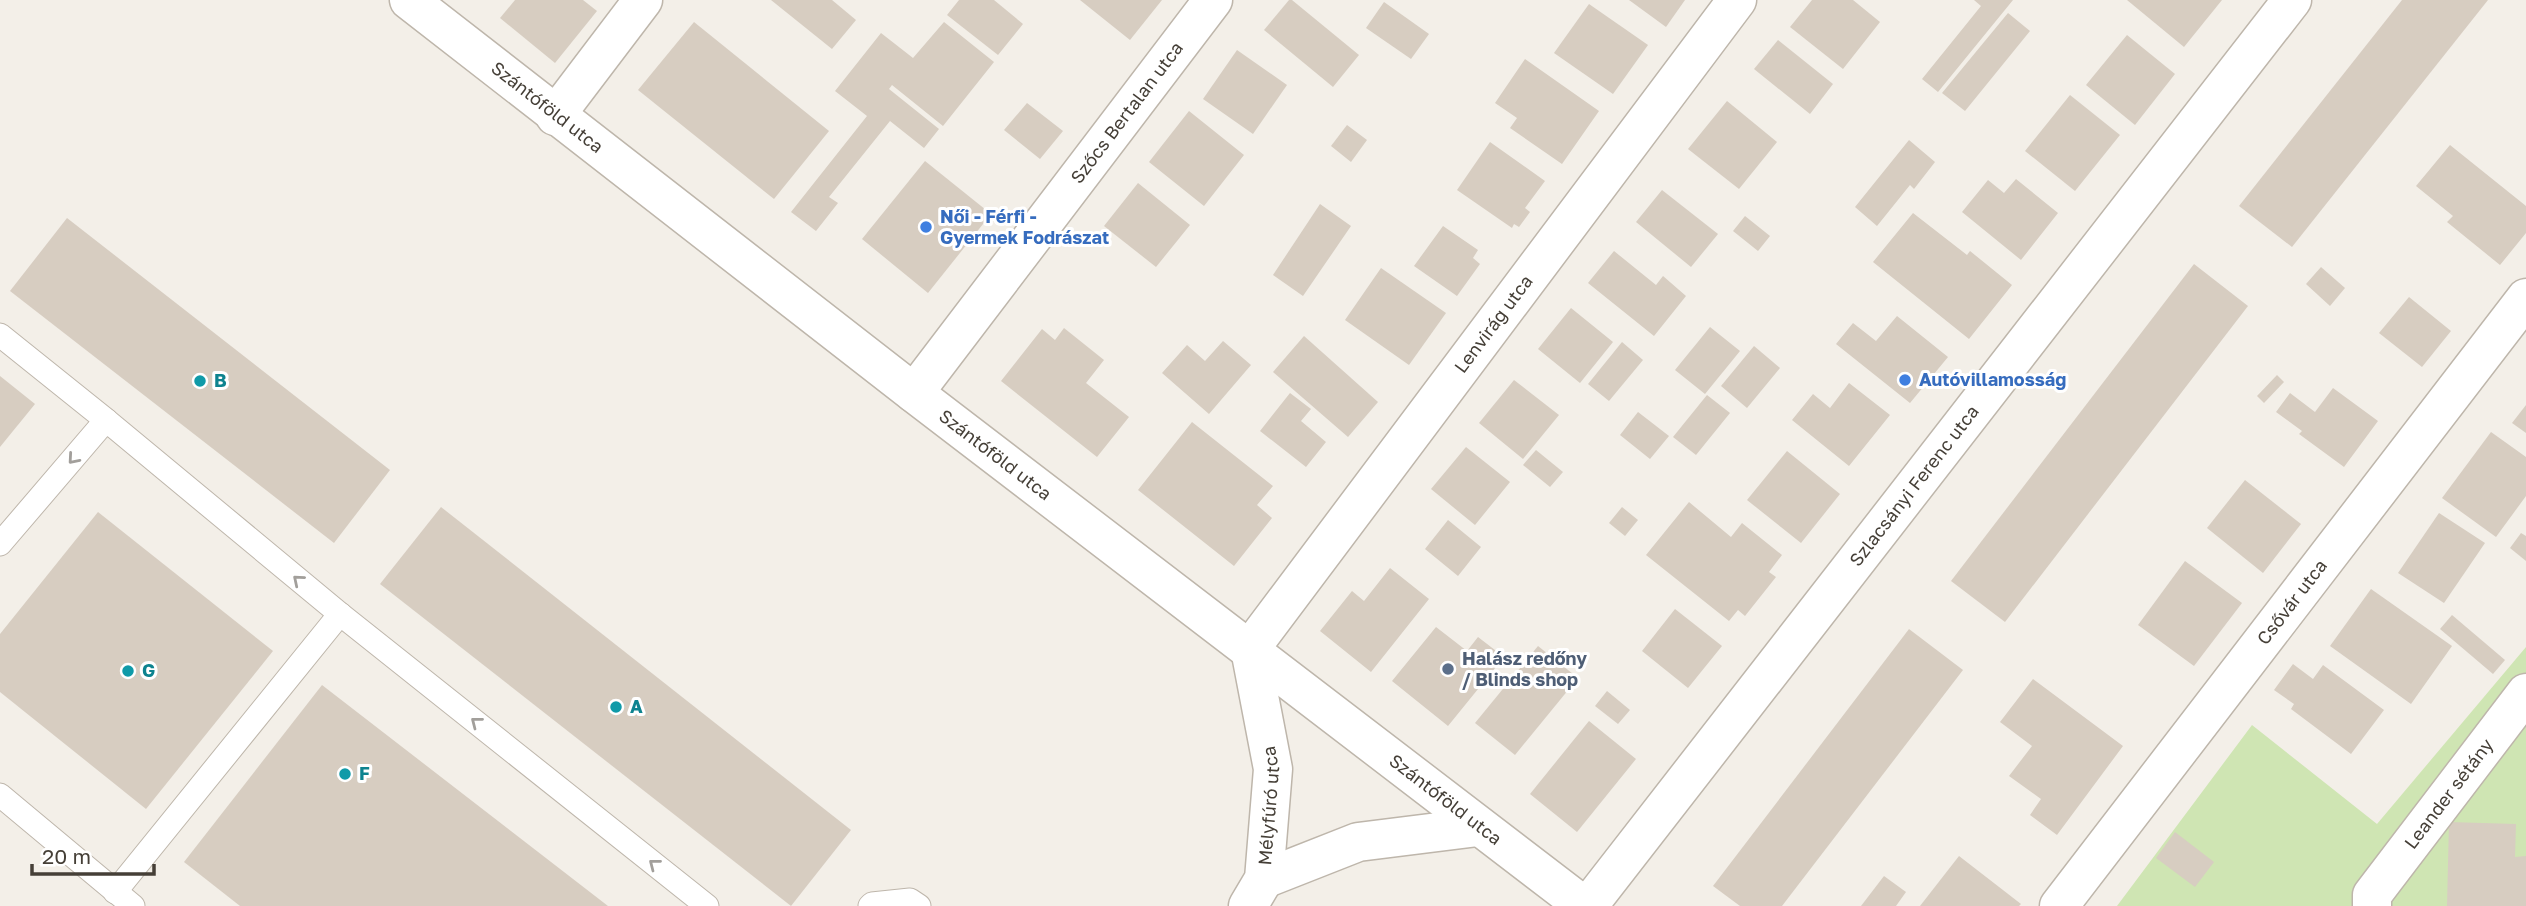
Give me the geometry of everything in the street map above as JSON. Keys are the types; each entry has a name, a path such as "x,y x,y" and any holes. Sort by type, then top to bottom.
{"street":[{"name":"Szántóföld utca","path":"409,0 914,393 1478,827 1586,906"},
{"path":"555,116 643,0"},
{"name":"Szőcs Bertalan utca","path":"914,393 1213,0"},
{"name":"Lenvirág utca","path":"1250,649 1737,0"},
{"name":"Szlacsányi Ferenc utca","path":"1586,906 2292,0"},
{"name":"Csővár utca","path":"2059,906 2526,298"},
{"name":"Mélyfúró utca","path":"1250,649 1273,769 1256,892"},
{"name":"Leander sétány","path":"2372,901 2526,694"},
{"name":"Mélyfúró utca","path":"1256,892 1358,842 1478,827"}],"lane":[{"path":"0,335 340,614 707,906"},
{"path":"0,544 106,420"},
{"path":"0,795 124,899 340,614"},
{"path":"870,906 909,900 919,906"}],"green space":[{"path":"2526,647 2526,906 2117,906 2252,725 2377,824"}],"building":[{"path":"515,0 583,0 597,11 555,63 500,18"},
{"path":"771,0 832,0 856,20 832,49"},
{"path":"959,0 994,0 1023,24 998,55 947,15"},
{"path":"1080,0 1162,0 1130,40"},
{"path":"1289,0 1359,55 1333,87 1264,30"},
{"path":"1629,0 1685,0 1666,27"},
{"path":"1812,0 1853,0 1880,22 1843,69 1790,27"},
{"path":"1974,0 2013,0 1938,92 1922,79 1981,6"},
{"path":"2127,0 2222,0 2184,47"},
{"path":"2402,0 2488,0 2292,247 2239,206"},
{"path":"1384,2 1429,34 1411,59 1366,28"},
{"path":"1589,4 1648,45 1613,94 1554,53"},
{"path":"2008,13 2030,31 1965,111 1942,93"},
{"path":"694,22 829,131 774,199 638,90"},
{"path":"944,22 994,62 943,126 892,85 889,89 939,129 924,148 890,121 829,197 838,203 816,231 791,212 867,116 835,91 881,33 913,58"},
{"path":"2127,35 2175,74 2135,125 2086,85"},
{"path":"1778,40 1833,84 1810,114 1754,69"},
{"path":"1237,50 1287,85 1253,134 1203,99"},
{"path":"1525,59 1599,111 1562,164 1510,128 1517,118 1495,103"},
{"path":"2070,95 2120,135 2075,191 2025,151"},
{"path":"1727,101 1777,142 1739,189 1688,149"},
{"path":"1027,103 1063,131 1040,159 1004,130"},
{"path":"1189,111 1244,155 1204,206 1149,162"},
{"path":"1347,125 1367,140 1351,162 1331,146"},
{"path":"1909,140 1935,162 1914,189 1910,185 1877,226 1855,207"},
{"path":"1490,142 1545,181 1525,208 1530,212 1519,227 1514,224 1512,228 1457,190"},
{"path":"2450,145 2526,206 2526,233 2500,265 2447,222 2453,216 2416,186"},
{"name":"Női - Férfi - Gyermek Fodrászat","path":"925,161 991,214 928,293 862,239"},
{"path":"2016,179 2058,213 2021,260 1962,212 1988,180 2004,193"},
{"path":"1138,183 1190,225 1156,267 1104,226"},
{"path":"1662,190 1718,234 1691,267 1636,222"},
{"path":"1320,204 1351,226 1303,296 1273,275"},
{"path":"1913,213 1967,255 1970,251 2012,285 1969,339 1873,262"},
{"path":"1745,216 1770,236 1758,251 1733,231"},
{"name":"B","path":"67,218 390,470 334,543 10,291"},
{"path":"1443,226 1478,250 1473,258 1480,264 1457,296 1414,266"},
{"path":"1614,251 1656,285 1663,276 1686,296 1654,336 1588,283"},
{"path":"2194,264 2248,306 2005,622 1951,581"},
{"path":"2321,267 2345,288 2330,306 2306,284"},
{"path":"1381,268 1446,313 1409,365 1345,320"},
{"path":"2409,297 2451,331 2422,367 2379,333"},
{"path":"1571,308 1613,342 1580,383 1538,349"},
{"name":"Autóvillamosság","path":"1897,316 1948,357 1910,403 1836,344 1853,323 1876,341"},
{"path":"1710,327 1740,351 1705,394 1675,370"},
{"path":"1064,328 1104,360 1086,383 1129,417 1097,457 1001,381 1042,329 1055,340"},
{"path":"1304,336 1378,402 1348,437 1273,372"},
{"path":"1223,341 1251,365 1209,414 1162,373 1187,345 1205,361"},
{"path":"1622,342 1643,360 1609,401 1588,384"},
{"path":"1754,346 1780,368 1747,408 1721,386"},
{"path":"2277,375 2284,382 2264,403 2257,396"},
{"path":"0,376 35,404 0,447"},
{"path":"1514,380 1559,415 1523,459 1479,423"},
{"path":"1849,383 1890,415 1849,466 1792,420 1813,394 1830,408"},
{"path":"2333,388 2378,421 2344,467 2299,434 2302,431 2276,412 2290,393 2315,412"},
{"path":"1290,393 1311,409 1301,421 1326,442 1306,467 1260,431"},
{"path":"1707,395 1730,413 1696,455 1673,437"},
{"path":"2526,405 2526,433 2512,423"},
{"path":"1638,412 1669,436 1650,459 1620,435"},
{"path":"1192,422 1273,486 1257,505 1272,518 1234,566 1138,490"},
{"path":"2491,432 2526,457 2526,496 2496,537 2442,498"},
{"path":"1466,447 1510,482 1475,525 1431,489"},
{"path":"1536,450 1563,472 1550,487 1523,465"},
{"path":"1787,451 1840,494 1801,543 1747,500"},
{"path":"2245,480 2301,524 2263,573 2207,528"},
{"path":"1689,502 1731,537 1742,523 1782,555 1769,572 1776,577 1745,616 1738,610 1729,621 1646,555"},
{"name":"A","path":"441,507 851,830 791,906 380,584"},
{"path":"1622,507 1638,520 1625,536 1609,523"},
{"name":"G","path":"98,512 273,651 146,809 0,692 0,634"},
{"path":"2439,513 2485,543 2444,603 2398,573"},
{"path":"1448,520 1481,547 1458,576 1425,549"},
{"path":"2521,533 2526,536 2526,561 2510,548"},
{"path":"2185,561 2242,603 2194,666 2138,625"},
{"path":"1390,568 1429,599 1371,672 1320,631 1352,591 1364,601"},
{"path":"2371,589 2452,646 2411,704 2330,646"},
{"path":"1675,609 1722,646 1688,688 1642,651"},
{"path":"2452,615 2505,660 2493,674 2440,629"},
{"name":"Halász redőny / Blinds shop","path":"1436,627 1467,651 1478,637 1504,657 1448,726 1392,681"},
{"path":"1909,629 1963,670 1782,906 1740,906 1713,886"},
{"path":"1538,646 1578,678 1515,755 1475,723"},
{"path":"2293,664 2313,679 2323,665 2384,710 2351,754 2291,709 2294,704 2274,690"},
{"path":"2033,679 2123,746 2057,835 2030,815 2041,799 2009,776 2032,746 2000,722"},
{"name":"F","path":"322,685 608,906 240,906 184,862"},
{"path":"1607,691 1630,710 1618,724 1595,706"},
{"path":"1589,721 1636,759 1577,832 1530,794"},
{"path":"2449,822 2516,824 2515,857 2526,856 2526,906 2447,906"},
{"path":"2175,832 2214,862 2195,887 2156,858"},
{"path":"1959,856 2021,904 1920,906"},
{"path":"1884,876 1906,892 1896,906 1861,906"}],"place":[{"name":"Női - Férfi - Gyermek Fodrászat","path":"926,227"},
{"name":"Autóvillamosság","path":"1905,380"},
{"name":"B","path":"200,381"},
{"name":"Halász redőny / Blinds shop","path":"1448,669"},
{"name":"G","path":"128,671"},
{"name":"A","path":"616,707"},
{"name":"F","path":"345,774"}]}
